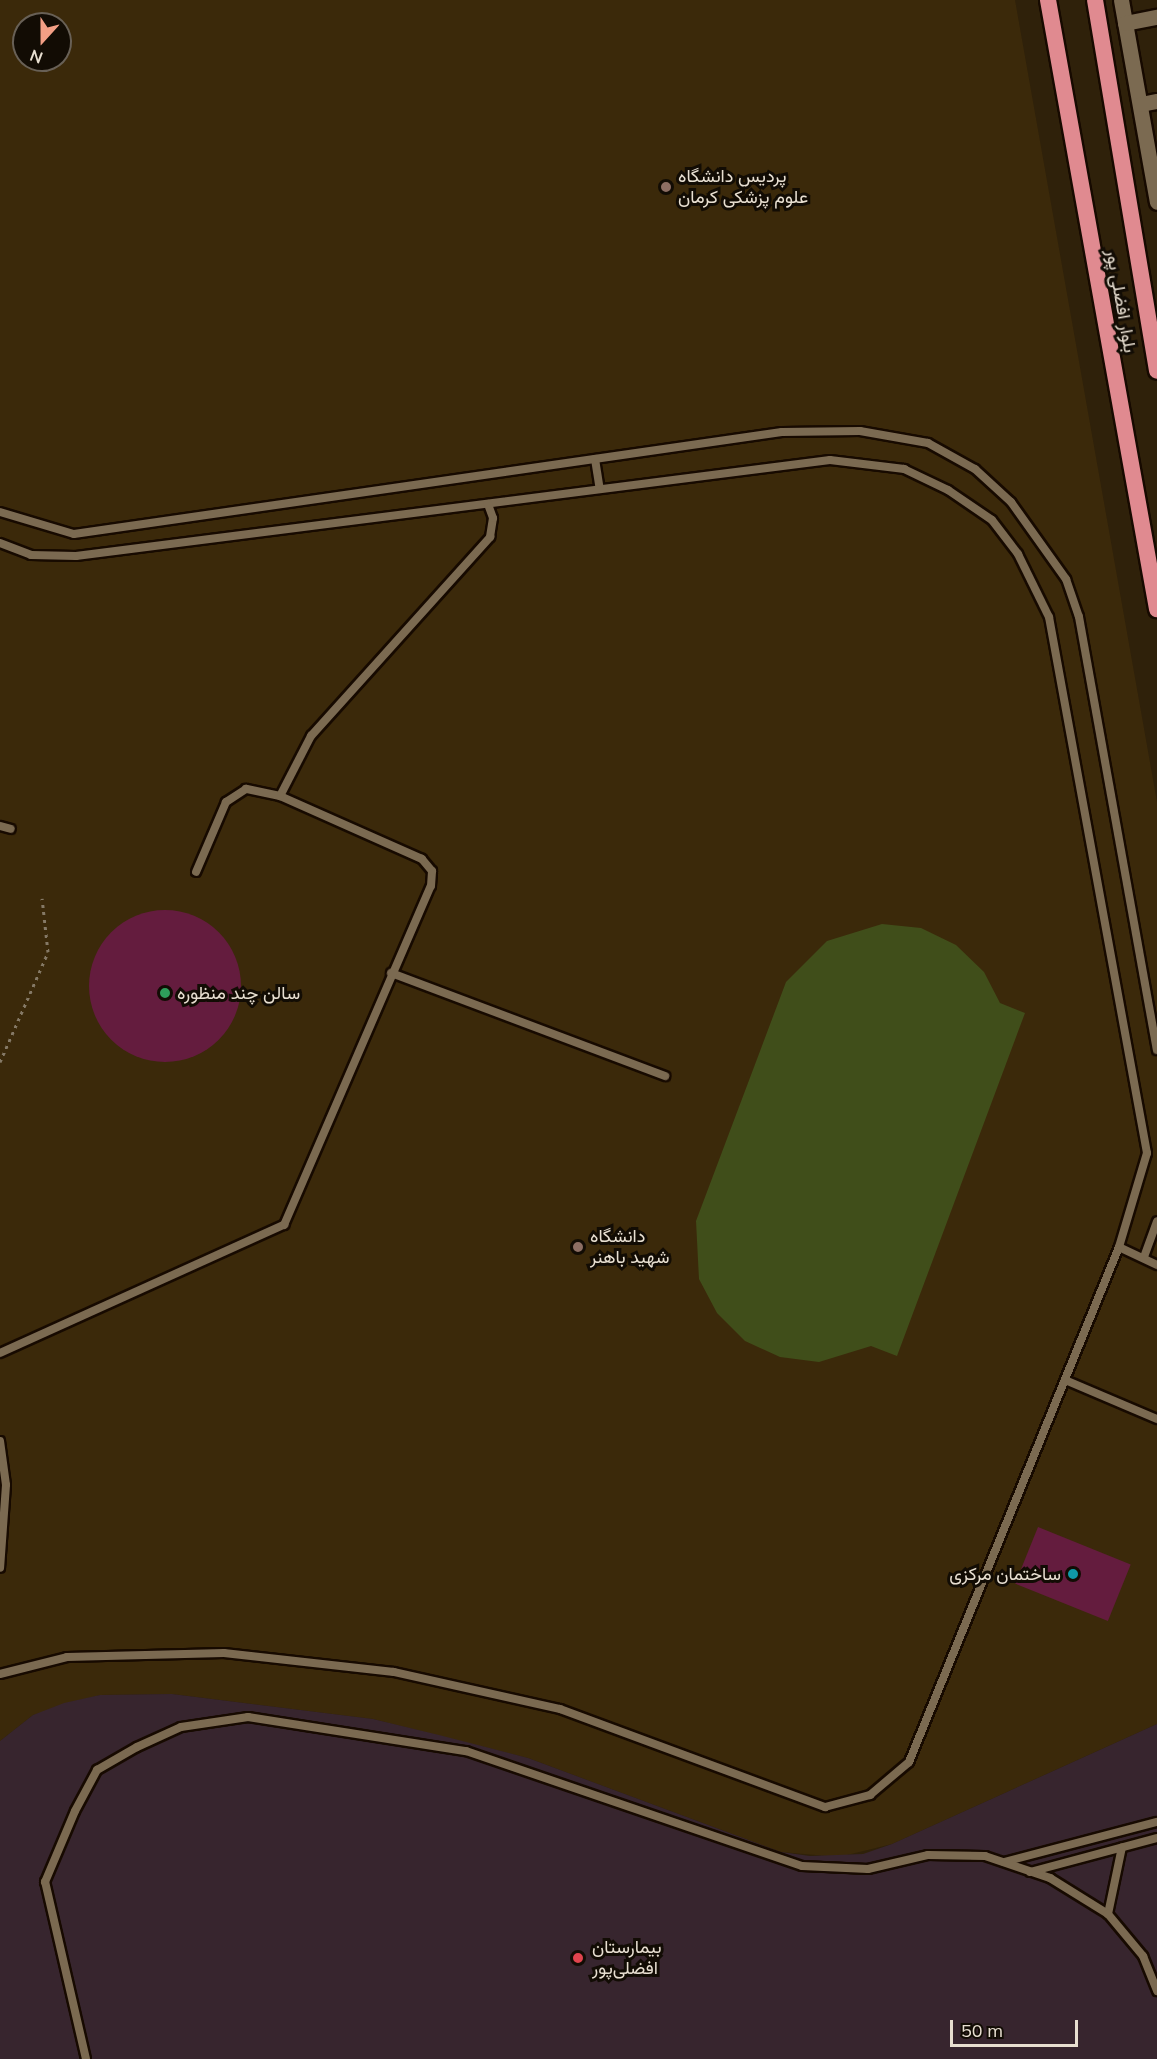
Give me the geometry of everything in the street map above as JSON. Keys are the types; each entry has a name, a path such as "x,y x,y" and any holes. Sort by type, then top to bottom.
{"highway":[{"name":"بلوار افضلی پور","path":"1048,0 1157,609"},
{"name":"بلوار افضلی پور","path":"1095,0 1157,371"}],"street":[{"path":"1121,0 1157,202"},
{"path":"1125,23 1157,17"},
{"path":"1141,104 1157,101"}],"lane":[{"path":"0,512 74,534 782,432 860,431 928,443 975,469 1011,502 1046,545 1079,617 1157,1050"},
{"path":"595,459 600,489"},
{"path":"0,543 31,555 76,556 830,460 870,463 904,470 948,490 992,520 1018,554 1049,617 1147,1154 1119,1246 909,1762 870,1795 825,1808 560,1709 394,1672 224,1653 67,1658 0,1674"},
{"path":"279,796 311,736 490,537 493,518 488,504"},
{"path":"0,1353 284,1225 391,973 432,886 432,871 422,859 279,796 246,789 226,802 196,872"},
{"path":"0,826 11,830"},
{"path":"391,973 665,1076"},
{"path":"1144,1257 1157,1221"},
{"path":"1119,1246 1157,1265"},
{"path":"1065,1380 1157,1419"},
{"path":"0,1441 6,1485 0,1568"},
{"path":"86,2059 45,1882 97,1770 181,1727 248,1717 466,1751 802,1866 867,1869 928,1855 985,1856 1030,1872 1108,1914 1143,1956 1157,1990"},
{"path":"1004,1862 1157,1822"},
{"path":"1030,1872 1157,1838"},
{"path":"1108,1914 1122,1847"}],"path":[{"path":"0,1062 48,952 42,898"}],"shaded area":[{"name":"دانشگاه شهید باهنر","path":"0,0 1015,0 1157,802 1157,1724 892,1844 839,1857 781,1852 528,1758 373,1719 172,1694 100,1695 33,1715 0,1741"},
{"name":"بیمارستان افضلی‌پور","path":"172,1694 373,1719 439,1735 528,1758 781,1852 810,1856 863,1854 892,1844 1157,1724 1157,2059 0,2059 0,1741 33,1715 64,1703 100,1695"}],"green space":[{"path":"882,924 921,928 956,945 984,972 1000,1003 1025,1013 897,1356 871,1346 819,1362 780,1357 745,1341 717,1313 699,1279 696,1221 786,982 827,941"}],"building":[{"name":"سالن چند منظوره","path":"165,910 194,915 219,932 236,957 241,986 236,1015 219,1040 194,1057 165,1062 136,1057 111,1040 94,1015 89,986 94,957 111,932 136,915"},
{"name":"ساختمان مرکزی","path":"1038,1527 1131,1564 1108,1621 1015,1584"}],"place":[{"name":"پردیس دانشگاه علوم پزشکی کرمان","path":"666,187"},
{"name":"سالن چند منظوره","path":"165,993"},
{"name":"دانشگاه شهید باهنر","path":"578,1247"},
{"name":"ساختمان مرکزی","path":"1073,1574"},
{"name":"بیمارستان افضلی‌پور","path":"578,1958"}]}
